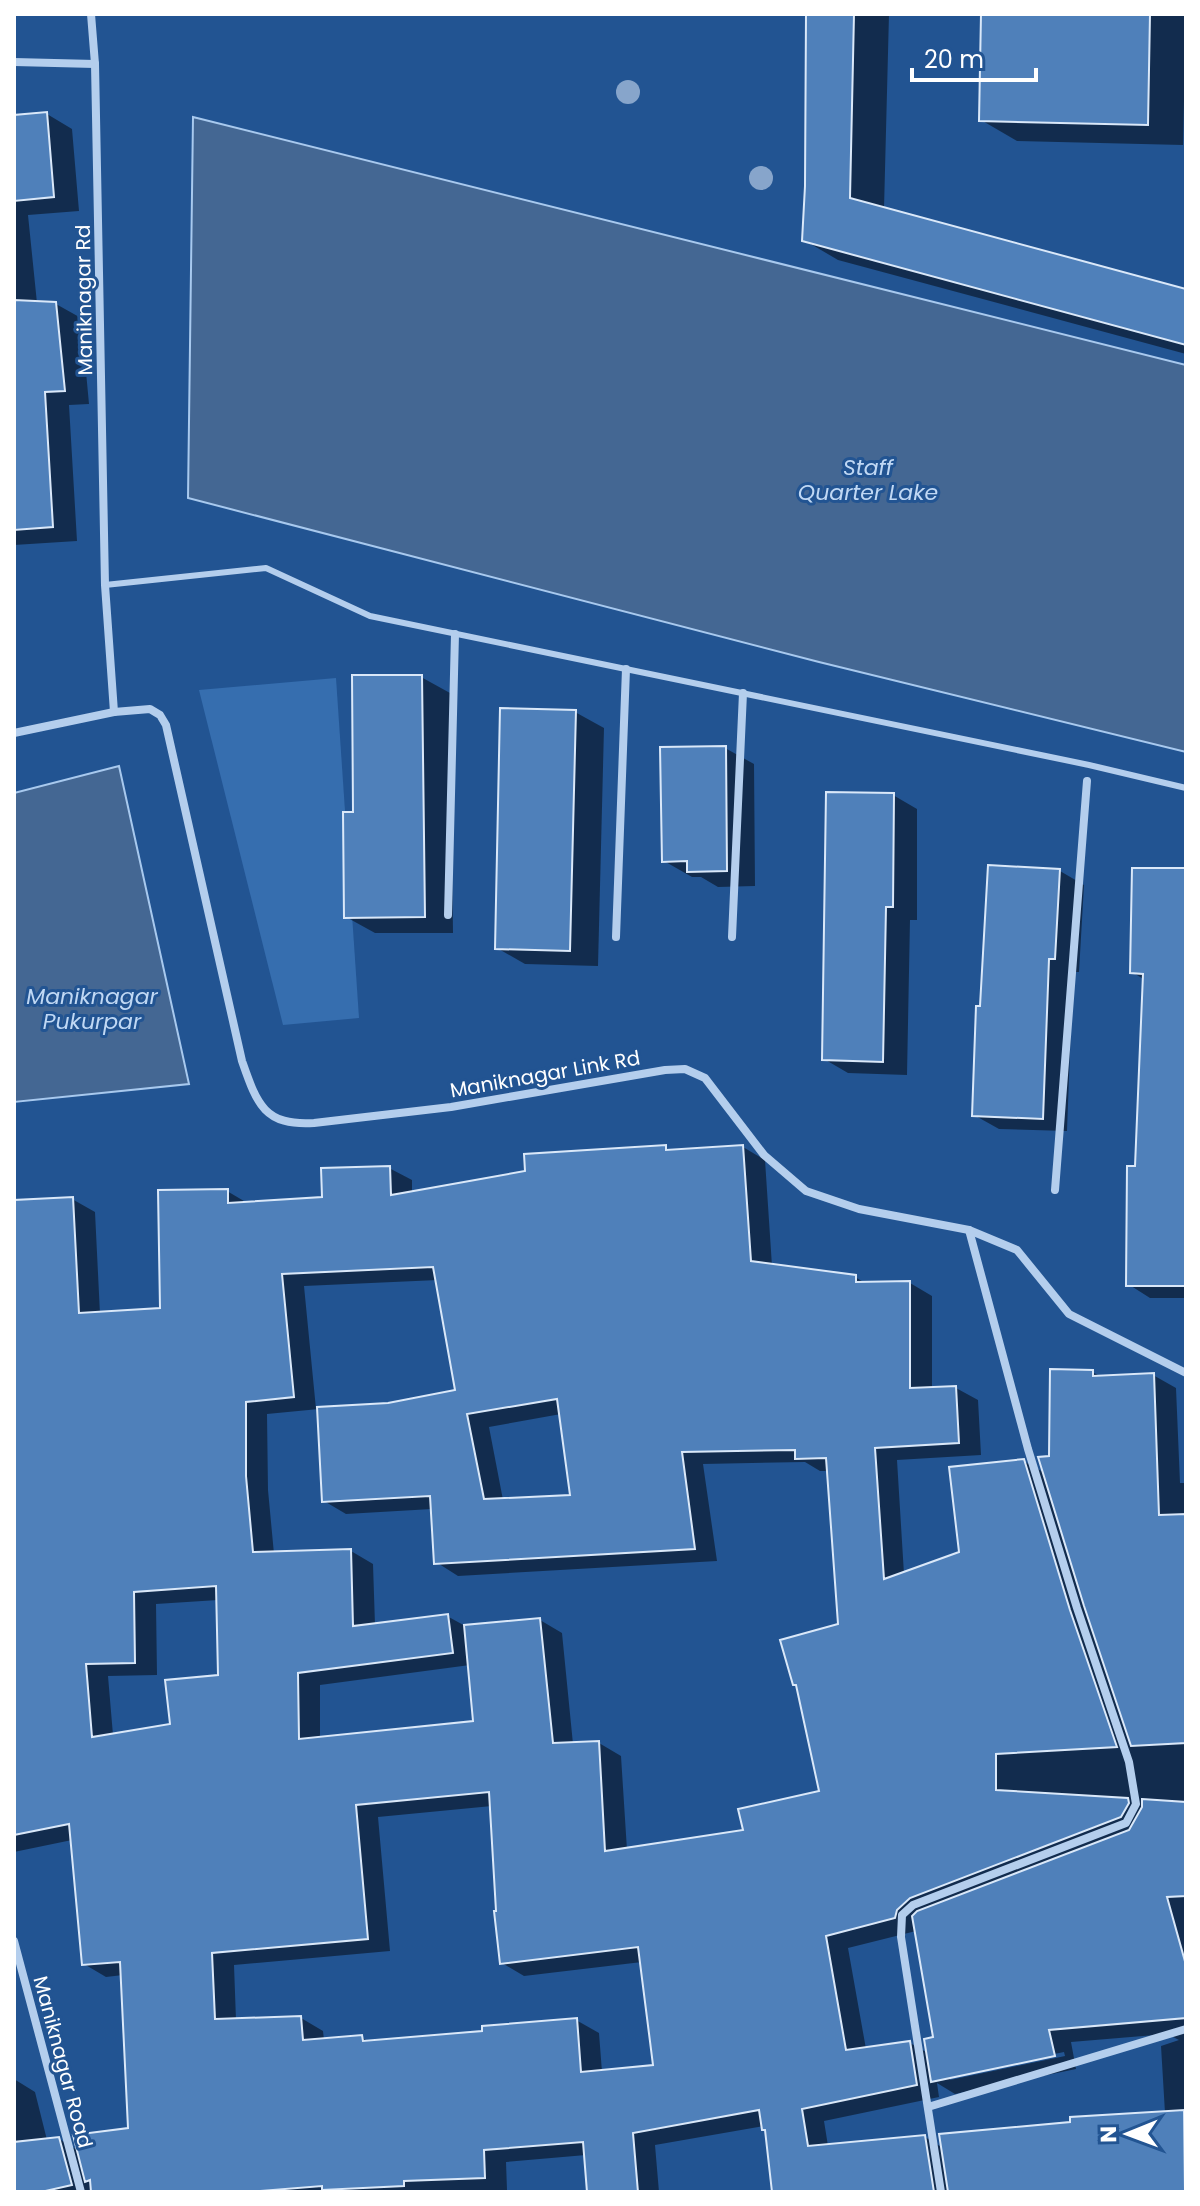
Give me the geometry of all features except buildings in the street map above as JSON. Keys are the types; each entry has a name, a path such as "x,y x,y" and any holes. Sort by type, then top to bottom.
{"street":[{"name":"Maniknagar Rd","path":"91,14 95,64 105,585 114,712"},
{"path":"14,62 95,64"},
{"path":"448,915 455,634"},
{"path":"616,937 626,669"},
{"path":"732,937 743,693"},
{"name":"Maniknagar Link Rd","path":"114,712 150,709 160,715 166,725 242,1061 252,1091 273,1119 293,1124 314,1123 451,1107 685,1069 705,1078 764,1155 806,1191 859,1209 969,1230 1017,1250 1069,1314 1186,1373"},
{"path":"14,733 114,712"},
{"path":"1055,1190 1087,781"},
{"path":"941,2192 901,1937 902,1915 913,1905 1126,1823 1136,1804 1129,1762 1028,1449 969,1230"},
{"name":"Maniknagar Road","path":"14,1941 81,2192"},
{"path":"14,1980 24,1977"},
{"path":"928,2107 1186,2029"}],"lane":[{"path":"105,585 266,568 370,616 1089,765 1186,788"}],"shaded area":[{"path":"336,678 359,1018 283,1025 199,690"}],"water":[{"name":"Staff Quarter Lake","path":"193,117 1186,365 1186,752 819,662 188,498"},
{"name":"Maniknagar Pukurpar","path":"119,766 189,1084 14,1102 14,793"}]}
